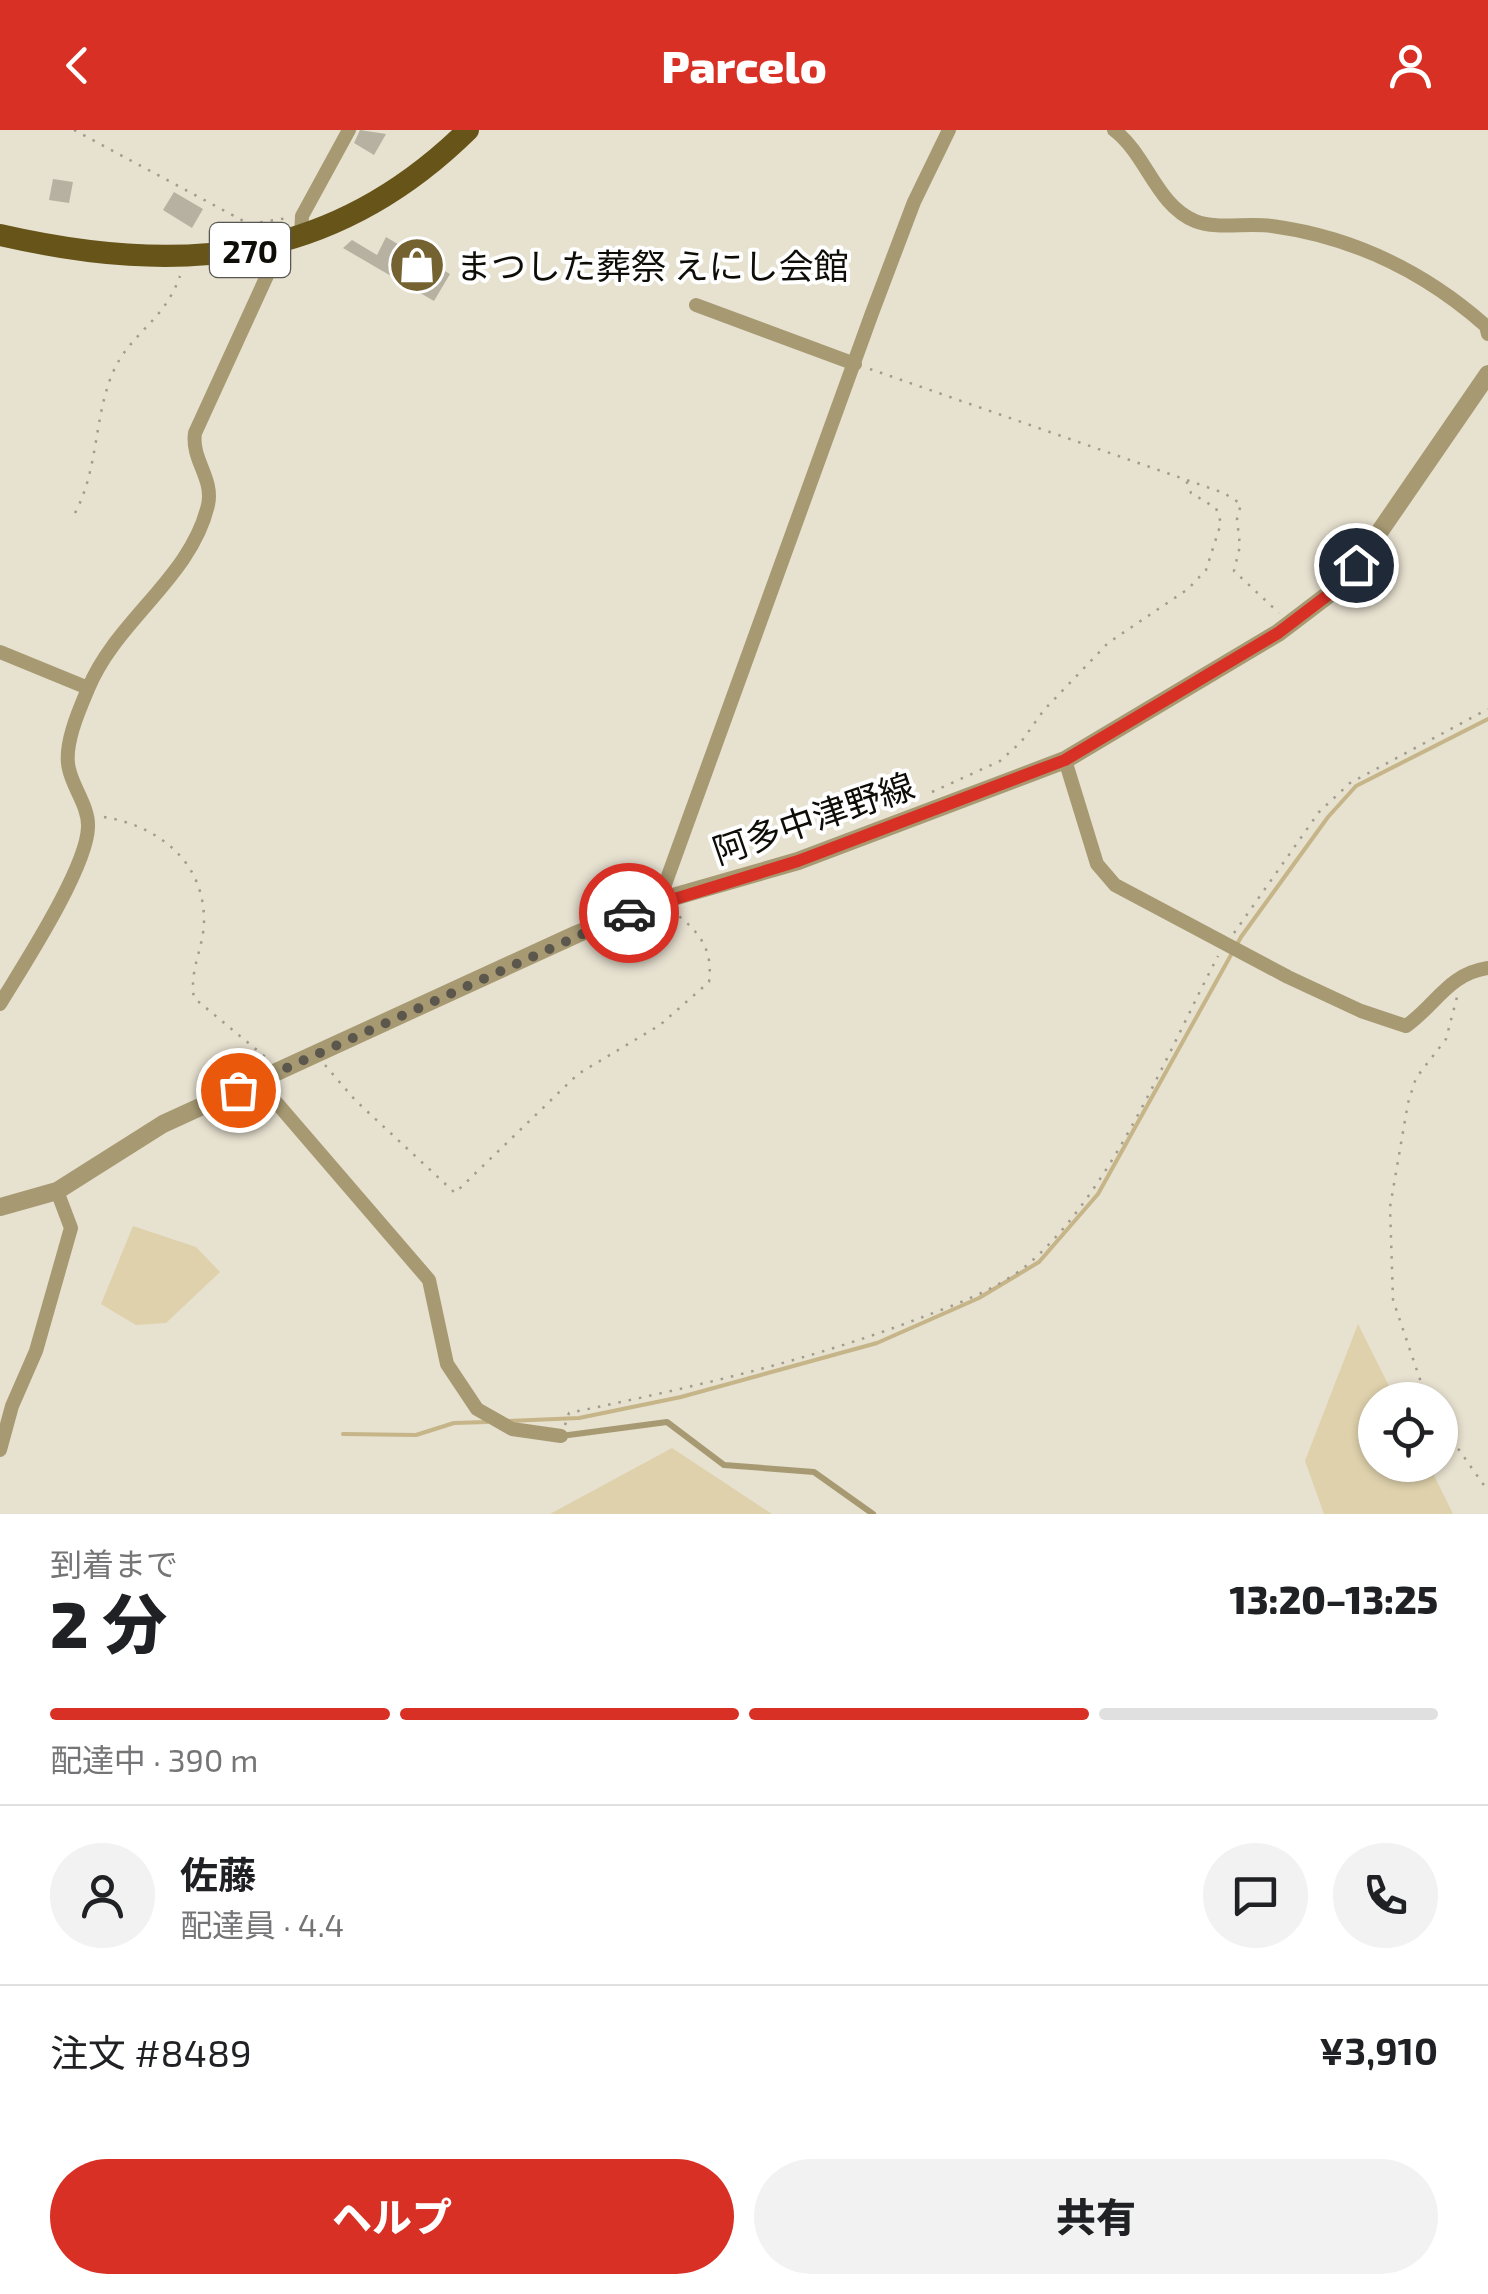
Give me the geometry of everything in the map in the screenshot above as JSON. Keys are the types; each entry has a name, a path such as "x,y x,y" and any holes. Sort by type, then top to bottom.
{"highway":[{"name":"270","path":"0,235 110,256 180,259 295,232 386,197 435,162 468,130"}],"street":[{"path":"0,1004 70,876 87,834 87,817 68,761 88,688 110,644 164,583 200,526 210,492 192,452 195,433 348,130"},
{"path":"658,901 914,202 948,130"},
{"path":"1114,130 1184,215 1212,224 1288,228 1358,248 1438,287 1486,326 1488,334"},
{"path":"696,305 855,364"},
{"name":"阿多中津野線","path":"0,1207 57,1191 163,1124 658,901 798,861 1065,760 1290,625 1345,582 1488,374"},
{"path":"0,652 88,688"},
{"path":"1065,760 1092,850 1104,874 1151,907 1332,998 1406,1026 1426,1012 1451,979 1488,968"},
{"path":"257,1080 428,1280 447,1364 476,1409 512,1429 561,1436"},
{"path":"0,1450 12,1406 36,1351 71,1228 57,1191"}],"lane":[{"path":"561,1436 668,1422 724,1465 814,1472 873,1514"}],"path":[{"path":"74,130 249,224 295,232"},
{"path":"75,512 87,490 111,378 124,348 162,315 171,301 180,259"},
{"path":"855,364 1214,488 1241,504 1237,518 1240,546 1234,571 1262,593 1290,625"},
{"path":"926,796 1000,760 1022,742 1044,710 1108,643 1188,589 1206,570 1221,522 1216,508 1190,493 1186,480"},
{"path":"561,1436 569,1413 710,1383 880,1333 951,1306 1034,1259 1103,1172 1226,942 1319,812 1350,783 1488,710"},
{"path":"87,817 107,817 154,834 180,853 197,875 204,921 190,976 194,998 264,1052 277,1070"},
{"path":"315,1053 355,1100 454,1193 578,1074 660,1024 709,982 712,961 697,930 658,901"},
{"path":"1421,1382 1393,1300 1390,1207 1408,1103 1416,1078 1446,1039 1458,992"},
{"path":"1458,1448 1488,1491"}],"shaded area":[{"path":"133,1226 196,1247 220,1272 166,1323 136,1325 101,1304"},
{"path":"1358,1324 1387,1382 1358,1382 1358,1482 1437,1482 1453,1514 1324,1514 1305,1461"},
{"path":"672,1448 772,1514 550,1514"}],"building":[{"path":"360,130 386,134 374,155 354,143"},
{"path":"53,179 73,182 69,203 49,200"},
{"path":"174,192 203,209 192,228 163,210"},
{"path":"386,237 411,252 416,245 430,253 426,260 450,274 434,301 343,248 352,240 377,255"}],"waterway":[{"path":"506,1421 579,1418 681,1397 877,1343 979,1298 1039,1262 1098,1194 1241,937 1328,817 1356,786 1488,719"},
{"path":"343,1434 416,1435 454,1423 487,1422"}],"way so far":[{"path":"238,1090 546,947 629,913"}],"place":[{"name":"まつした葬祭 えにし会館","path":"417,265"}],"route":[{"path":"629,913 798,861 1065,760 1290,625 1345,582 1356,565"}]}
